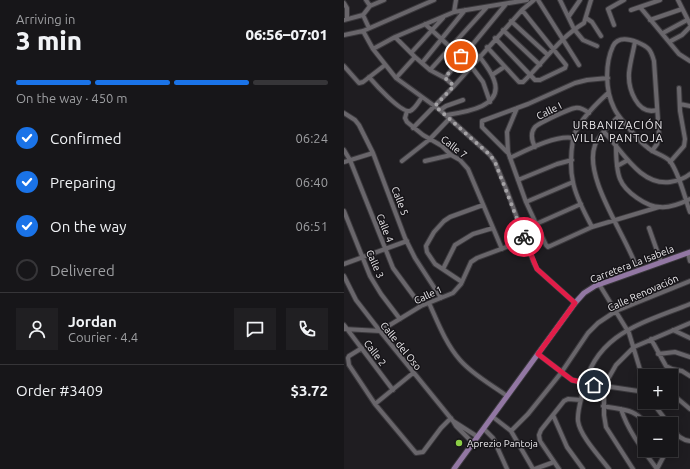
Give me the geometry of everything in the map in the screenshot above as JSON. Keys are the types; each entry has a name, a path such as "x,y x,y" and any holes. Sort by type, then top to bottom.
{"main road":[{"name":"Carretera La Isabela","path":"454,469 575,303 584,293 599,284 689,252"}],"street":[{"path":"366,0 370,6"},
{"path":"344,4 347,8 345,20 364,15 370,6 384,0"},
{"path":"344,35 363,31 434,0"},
{"path":"454,12 456,0"},
{"path":"495,0 496,5"},
{"path":"373,49 454,12 527,0"},
{"path":"407,111 405,118 413,128 454,86 511,21 534,0"},
{"path":"538,0 579,65"},
{"path":"560,0 574,29 584,40 597,46"},
{"path":"569,16 580,0"},
{"path":"487,47 504,67 521,83 540,65 563,38 584,23 591,0"},
{"path":"614,25 608,9 624,0"},
{"path":"631,10 660,0"},
{"path":"663,34 688,22 678,0"},
{"path":"445,78 461,56 509,2"},
{"path":"430,70 487,7"},
{"path":"640,7 679,54 690,61"},
{"path":"650,20 682,9"},
{"path":"422,63 465,10"},
{"path":"495,38 535,80 540,80 565,68 566,64 522,10"},
{"path":"364,15 369,28"},
{"path":"410,53 444,17"},
{"path":"586,18 592,22 601,36"},
{"path":"511,21 548,55"},
{"path":"425,24 471,66 483,82 490,102"},
{"path":"669,42 682,35 690,27"},
{"path":"503,30 540,65"},
{"path":"363,31 373,49 396,78 448,116 490,155 495,162 537,269 575,303"},
{"path":"395,38 430,70 445,78 454,86"},
{"path":"652,151 658,140 653,57 646,46 622,39 615,42 610,58 608,93 618,116 645,146 652,151 667,158 670,162 688,200 690,212"},
{"path":"635,42 629,72 631,90 636,101 641,107 647,110 657,110"},
{"path":"402,161 430,139 448,116 490,102 496,94 496,85 492,75 479,56"},
{"path":"396,78 415,57"},
{"path":"344,66 359,83 363,82 385,65"},
{"path":"492,75 504,67"},
{"path":"369,77 402,109 407,111 413,109 422,97"},
{"path":"508,152 482,127 482,121 517,108 575,83 608,78"},
{"path":"670,162 684,146 685,139 680,112 679,88"},
{"path":"592,227 573,182 573,138 589,113 608,93"},
{"path":"440,110 446,106 463,100"},
{"path":"680,104 690,106"},
{"path":"517,108 507,132 508,152 526,202 546,246 548,247 592,227 688,200"},
{"name":"Calle I","path":"535,147 532,140 532,135 536,127 545,121 575,108 589,113"},
{"name":"Calle 5","path":"344,113 355,120 359,125 373,153 415,258 441,298"},
{"path":"618,116 595,145 594,168 600,190 628,246 636,266"},
{"name":"Calle 7","path":"413,128 442,146 451,155 460,160 468,169 502,249"},
{"path":"604,132 628,160 643,174 654,181 664,183 679,180 690,174"},
{"path":"510,158 560,138 573,138"},
{"path":"616,145 620,180 625,188 638,198 659,207"},
{"name":"Calle 4","path":"344,150 350,160 393,268 421,306"},
{"path":"344,162 373,153"},
{"path":"425,161 451,155"},
{"path":"518,180 556,164 572,160"},
{"path":"618,166 628,160"},
{"path":"526,202 573,182"},
{"path":"536,224 581,204"},
{"path":"462,282 435,264 427,252 426,246 439,225 450,217 483,205"},
{"name":"Calle 3","path":"344,210 370,276 381,294 400,319"},
{"path":"443,269 455,245 473,234 493,228"},
{"path":"649,228 661,262"},
{"name":"Calle 1","path":"380,332 421,306 452,293 462,282 471,262 477,258 525,240"},
{"path":"344,264 407,241"},
{"path":"689,252 690,261"},
{"name":"Calle del Oso","path":"344,276 356,300 380,332 456,426 473,443"},
{"name":"Calle Renovación","path":"511,430 528,414 561,373 588,333 598,323 616,311 690,281"},
{"path":"599,284 627,329 640,369"},
{"path":"429,303 447,342 460,361 470,370 507,396"},
{"path":"609,469 582,430 578,421 584,383 588,372 609,342 627,329 690,304"},
{"path":"633,469 606,427 603,406 604,386 616,365 634,347 690,322"},
{"path":"345,328 380,332"},
{"name":"Calle 2","path":"345,328 393,390"},
{"path":"673,330 690,338"},
{"path":"651,339 666,366 682,371 690,376"},
{"path":"362,348 349,356 349,364 376,404 414,452 418,454 423,452 441,428 452,420"},
{"path":"658,354 675,352 690,357"},
{"path":"538,354 572,380 638,391"},
{"path":"344,369 349,364"},
{"path":"376,404 413,373"},
{"path":"559,469 540,441 539,435 541,430 564,401 568,399 581,400"},
{"path":"678,399 690,409"},
{"path":"603,406 633,412 640,417"},
{"path":"621,409 624,420 657,469"},
{"path":"657,409 664,417"},
{"path":"553,415 567,447 583,469"},
{"path":"493,417 511,430 534,469 554,462"},
{"name":"Calle del Oso","path":"452,420 478,437"},
{"path":"484,429 494,438 506,469"},
{"path":"678,436 685,441 690,441"},
{"path":"657,469 663,457"}],"way so far":[{"path":"461,56 445,78 454,86 435,106 490,155 495,162 524,237"}],"place":[{"name":"Aprezio Pantoja","path":"459,443"}],"district":[{"name":"URBANIZACIÓN VILLA PANTOJA","path":"618,131"}],"route":[{"path":"524,237 537,269 575,303 538,354 549,364 572,380 594,385"}]}
